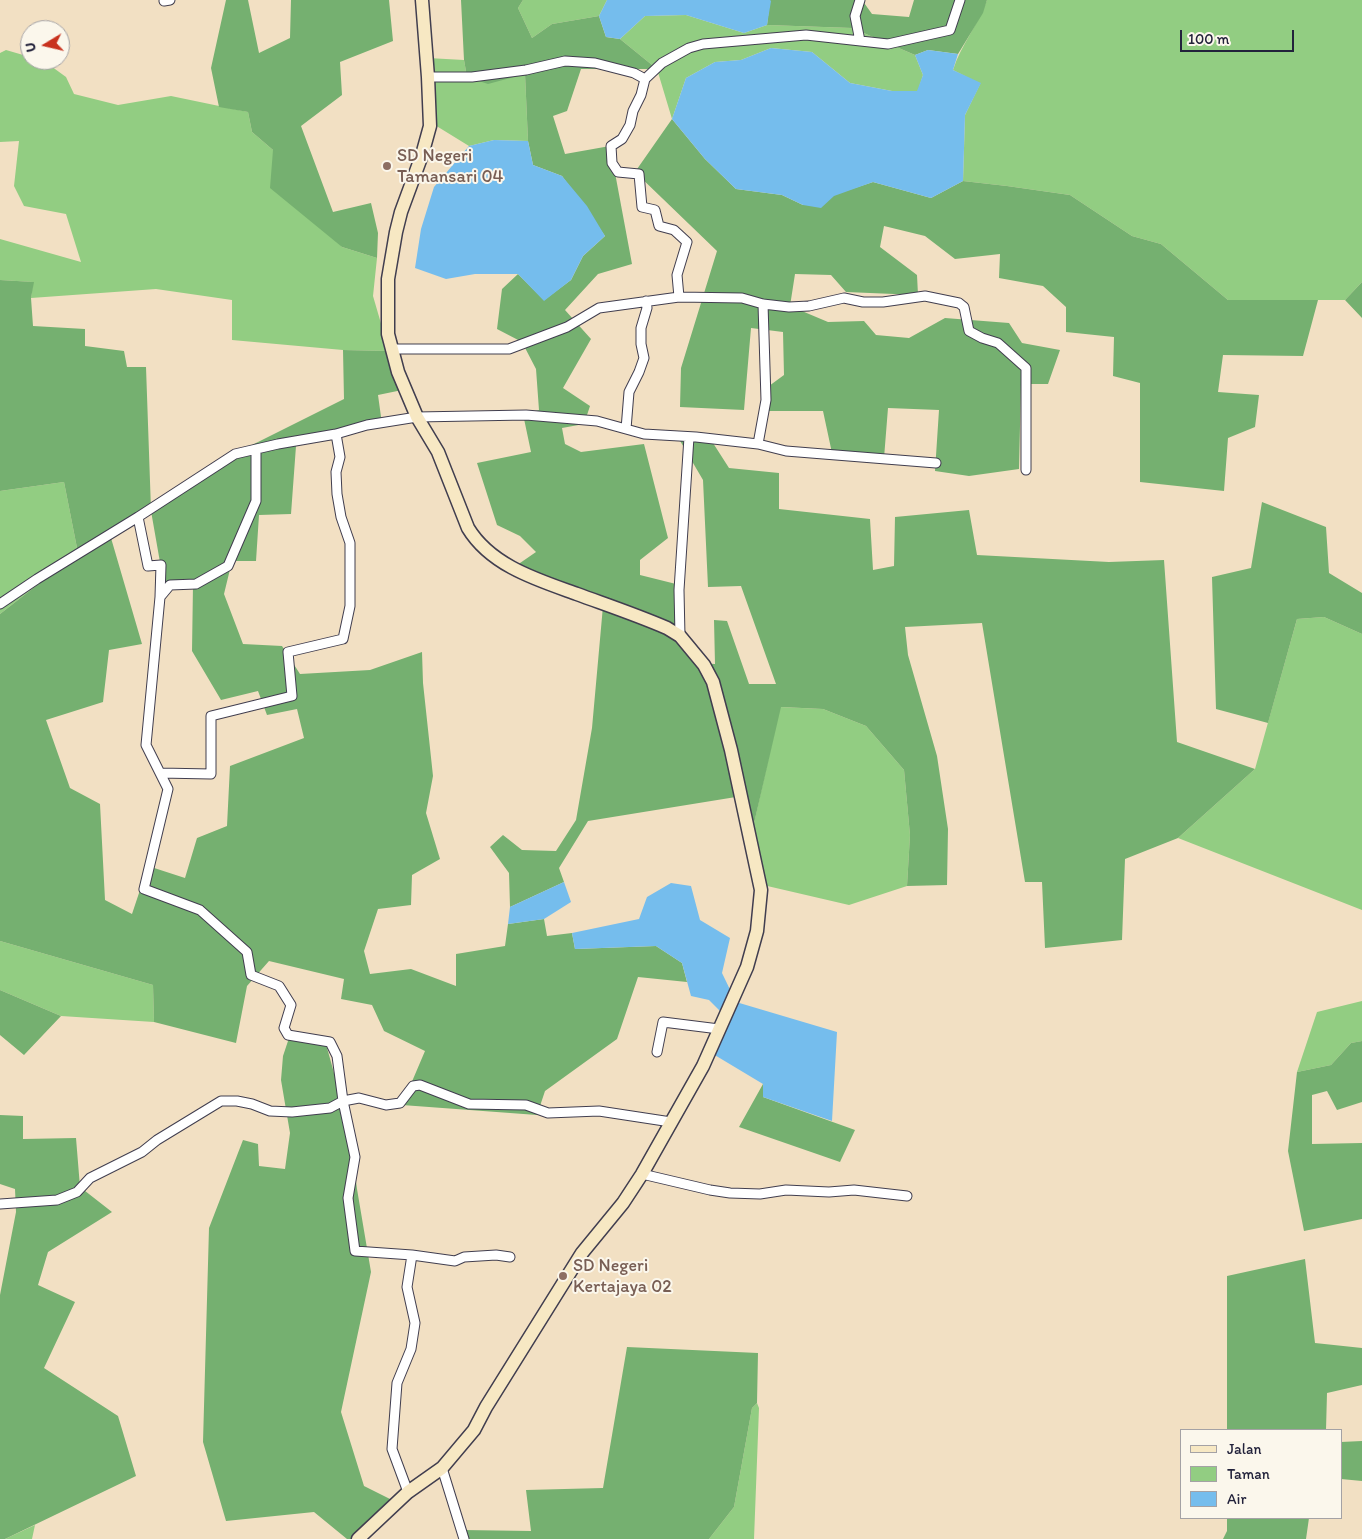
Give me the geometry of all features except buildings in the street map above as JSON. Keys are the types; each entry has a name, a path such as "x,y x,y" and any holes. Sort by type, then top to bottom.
{"street":[{"path":"358,1539 408,1492 442,1468 474,1430 486,1407 582,1253 623,1203 642,1174 703,1066 747,967 757,931 761,890 731,750 713,682 704,665 680,636 652,622 536,579 506,564 485,549 468,528 438,452 417,417 398,372 388,334 388,279 401,212 422,156 430,126 422,0"},
{"path":"860,0 855,16 860,41"},
{"path":"678,296 677,276 687,242 674,230 659,226 655,210 642,207 639,174 618,172 612,163 612,146 622,139 630,125 645,79 662,63 689,48 704,44 806,34 888,44 950,30 960,0"},
{"path":"428,77 472,78 526,70 565,61 595,63 634,73 645,79"},
{"path":"391,350 509,349 567,327 599,308 678,296 742,298 763,304 789,307 809,306 844,298 863,302 882,302 925,296 959,303 964,306 969,331 998,343 1026,368 1026,470"},
{"path":"626,429 629,392 644,358 641,344 641,328 647,308 646,301"},
{"path":"758,444 766,400 763,304"},
{"path":"0,604 235,454 336,434 367,425 417,417 526,415 596,421 644,434 758,444 786,451 936,463"},
{"path":"160,773 211,774 211,716 292,696 288,652 343,640 350,606 350,543 341,518 337,494 336,472 340,457 336,434"},
{"path":"680,636 679,590 689,437"},
{"path":"160,597 170,585 196,584 228,566 256,501 256,449"},
{"path":"138,517 148,566 161,565 160,597 146,745 168,789 144,889 200,910 247,952 250,975 279,986 291,1005 284,1028 288,1035 330,1042 338,1056 343,1101 355,1157 348,1198 355,1251 412,1255 455,1261 464,1257 496,1255 510,1257"},
{"path":"657,1052 664,1022 719,1029"},
{"path":"0,1204 57,1200 77,1192 90,1178 142,1152 157,1140 220,1101 237,1101 270,1111 292,1112 330,1108 343,1101 359,1098 386,1105 400,1103 413,1086 420,1085 469,1104 526,1105 548,1113 599,1111 671,1122"},
{"path":"642,1174 730,1193 760,1194 786,1190 829,1192 854,1190 907,1196"},
{"path":"408,1492 392,1450 397,1383 411,1349 415,1323 407,1287 412,1255"},
{"path":"442,1468 464,1539"}],"green space":[{"path":"226,0 248,0 259,53 290,38 291,0 389,0 393,41 340,62 342,95 301,126 333,212 371,203 378,233 377,258 342,247 270,188 273,150 252,132 248,112 219,107 211,68"},
{"path":"461,0 523,0 518,8 532,38 552,24 599,16 606,37 620,39 657,69 581,69 567,111 553,116 565,154 610,146 632,264 598,274 565,310 591,339 563,388 590,406 584,424 562,428 565,444 581,452 644,444 668,538 640,560 640,575 680,585 683,648 697,663 715,664 714,620 727,621 749,684 776,684 741,586 708,587 703,480 679,439 713,443 729,468 779,473 779,509 870,519 873,570 894,566 895,517 969,510 977,555 1109,562 1164,560 1177,742 1255,769 1178,838 1125,859 1122,940 1045,948 1042,882 1025,882 982,623 905,627 908,655 937,756 948,829 947,885 907,886 910,835 904,770 866,726 823,709 781,707 752,832 742,796 588,821 559,868 564,882 510,907 509,873 490,847 503,835 522,850 556,851 576,820 592,728 603,606 507,572 536,552 520,536 497,525 477,463 531,452 523,414 539,410 536,369 522,342 497,329 502,289 518,274 544,300 571,280 583,256 605,236 562,176 533,165 528,141 525,74 488,84 467,77 464,60"},
{"path":"523,0 607,0 599,16 552,24 532,38 518,8"},
{"path":"770,0 862,0 872,14 909,17 914,0 987,0 983,13 958,54 928,50 915,55 852,28 767,25"},
{"path":"987,0 1362,0 1362,282 1345,300 1228,300 1161,244 1132,236 1070,195 963,181 965,115 980,84 953,70 960,52"},
{"path":"686,15 744,33 767,25 852,28 915,55 923,75 918,91 892,91 850,83 812,52 771,48 741,60 715,62 686,78 672,119 657,69 620,39 645,16"},
{"path":"6,50 20,54 20,70 56,70 66,77 74,94 118,105 171,96 248,112 252,132 273,150 342,247 377,258 373,296 389,351 343,350 232,340 232,300 156,289 31,298 33,282 0,280 0,239 81,262 66,214 24,206 14,186 19,141 0,142 0,53"},
{"path":"428,58 464,60 467,77 525,74 528,141 494,140 469,146 430,122"},
{"path":"672,119 705,159 736,189 782,195 803,205 873,182 931,198 963,181 1070,195 1132,236 1161,244 1228,300 1318,300 1303,356 1223,355 1218,392 1259,395 1255,427 1228,438 1224,491 1140,482 1140,383 1113,376 1114,337 1066,332 1066,307 1043,286 999,278 1000,254 955,259 925,236 884,226 880,247 917,275 918,295 846,292 831,275 795,274 790,306 828,322 864,321 876,335 909,338 945,318 1009,323 1022,343 1060,350 1048,384 1021,384 1019,469 969,476 935,471 939,410 888,408 884,458 832,453 823,411 766,411 769,386 784,375 783,332 751,328 744,410 680,407 681,368 717,251 635,172"},
{"path":"0,280 34,282 31,298 33,326 85,329 85,346 124,351 127,367 146,367 151,510 234,454 344,399 343,350 389,351 407,389 378,395 382,424 296,446 291,514 259,515 256,561 232,561 224,594 243,644 282,646 300,674 370,670 422,652 423,683 433,776 426,813 440,859 412,875 411,905 378,909 364,951 370,974 411,969 456,986 456,954 505,946 508,924 544,919 547,936 572,933 575,949 656,946 682,963 687,982 638,977 617,1039 545,1091 537,1115 402,1105 425,1051 384,1031 372,1005 341,999 344,979 269,961 247,986 236,1043 154,1022 153,985 0,941 0,614 78,553 64,482 0,491","holes":["151,511 164,585 193,585 192,651 221,700 258,691 267,715 297,709 304,738 230,766 227,826 197,838 185,878 148,866 132,914 105,900 100,804 70,788 46,720 103,702 109,650 142,644 111,538"]},
{"path":"1362,282 1362,318 1345,300"},
{"path":"64,482 78,553 0,614 0,491"},
{"path":"1262,502 1326,527 1329,573 1362,593 1362,634 1324,617 1297,619 1268,723 1216,709 1212,577 1251,568"},
{"path":"1324,617 1362,634 1362,910 1178,838 1255,769 1297,619"},
{"path":"780,707 823,709 866,726 904,770 910,835 907,886 849,905 763,885 752,832"},
{"path":"0,941 153,985 154,1022 61,1016 0,990"},
{"path":"0,990 61,1016 24,1055 0,1035"},
{"path":"1362,1001 1362,1041 1351,1043 1331,1065 1297,1072 1317,1012"},
{"path":"324,1037 349,1127 371,1272 341,1412 364,1486 398,1503 363,1539 347,1539 314,1512 226,1521 203,1442 209,1228 243,1140 258,1144 259,1166 285,1169 290,1133 281,1080 283,1056 289,1038"},
{"path":"1362,1041 1362,1102 1337,1110 1327,1091 1312,1095 1312,1144 1362,1143 1362,1219 1304,1231 1288,1151 1297,1072 1331,1065 1351,1043"},
{"path":"763,1084 763,1097 855,1130 840,1162 739,1127"},
{"path":"0,1115 23,1116 23,1139 76,1138 80,1187 112,1212 48,1252 38,1285 75,1302 44,1368 118,1416 136,1476 5,1539 0,1539 0,1295 16,1212 15,1189 0,1184"},
{"path":"1305,1259 1315,1343 1362,1348 1362,1385 1327,1393 1326,1429 1227,1429 1227,1276"},
{"path":"627,1347 758,1353 757,1403 752,1408 734,1507 709,1539 463,1539 462,1530 531,1531 526,1490 603,1488"},
{"path":"757,1403 759,1408 754,1539 709,1539 734,1507 752,1408"},
{"path":"1362,1441 1362,1481 1342,1479 1342,1442"},
{"path":"1227,1519 1309,1519 1306,1539 1223,1539 1227,1531"},
{"path":"35,1525 32,1539 5,1539"}],"water":[{"path":"607,0 771,1 767,25 744,33 686,15 645,16 620,39 606,37 599,16"},
{"path":"771,48 812,52 850,83 892,91 917,91 923,75 915,55 928,50 958,54 953,70 981,83 965,115 963,181 931,198 873,182 834,196 821,208 803,205 782,195 736,189 705,159 672,119 686,78 715,62 741,60"},
{"path":"494,140 528,141 533,165 562,176 587,206 605,236 583,256 571,280 544,301 518,274 475,274 446,279 415,268 421,229 434,187 469,146"},
{"path":"564,882 571,902 544,919 508,924 510,907"},
{"path":"671,883 691,886 700,920 730,938 722,973 736,1002 837,1032 832,1121 763,1097 763,1084 713,1054 727,1018 709,1000 691,996 682,963 656,946 575,949 572,933 639,919 647,897"}],"place":[{"name":"SD Negeri Tamansari 04","path":"387,166"},
{"name":"SD Negeri Kertajaya 02","path":"563,1276"}]}
